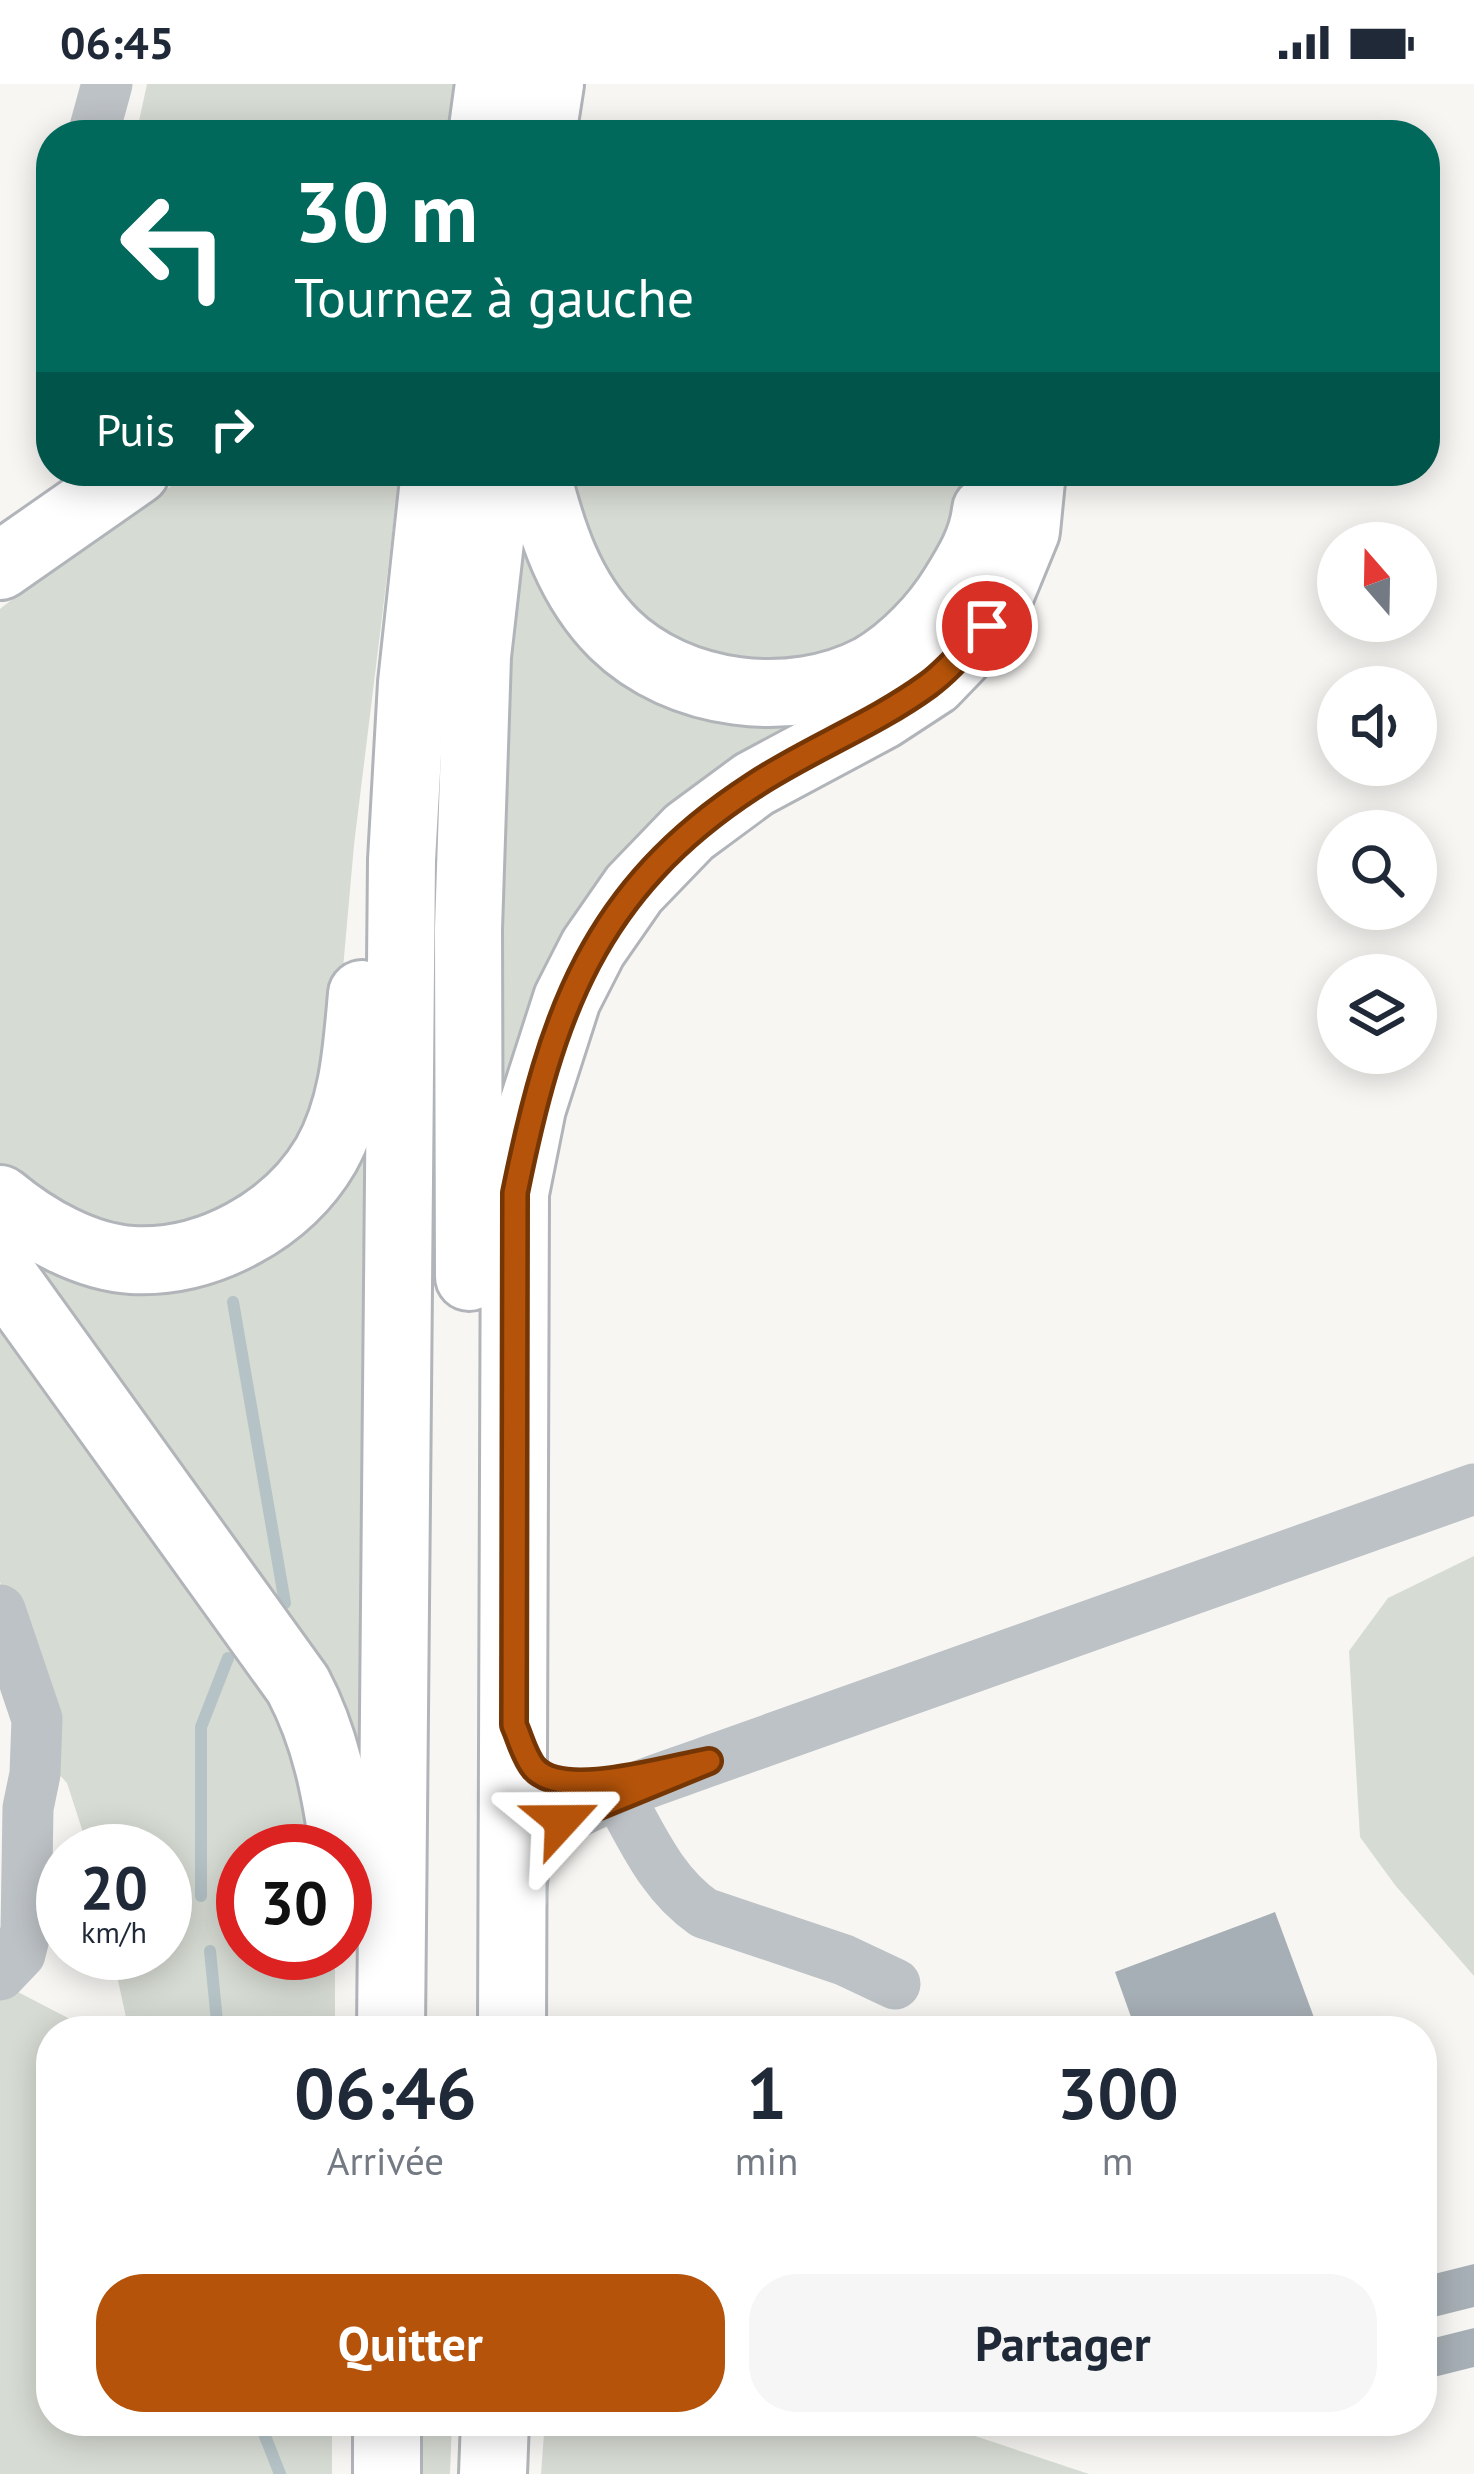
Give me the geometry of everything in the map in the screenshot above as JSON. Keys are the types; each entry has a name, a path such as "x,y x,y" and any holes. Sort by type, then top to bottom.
{"highway":[{"path":"484,120 489,84"},
{"path":"544,120 550,84"},
{"path":"0,566 115,486"},
{"path":"391,2016 402,860 412,683 433,486"},
{"path":"472,2016 468,929 477,656 496,486"},
{"path":"540,486 571,575 616,636 657,665 699,684 751,693 819,687 871,668 912,637 940,608 973,556 984,525 987,486"},
{"path":"513,2016 515,1193 532,1108 567,999 593,948 634,889 689,832 754,784 933,682 987,626 1026,531 1030,486"},
{"path":"0,1199 22,1218 66,1241 128,1260 153,1260 204,1251 229,1240 280,1208 307,1183 327,1153 353,1086 371,902 412,683"},
{"path":"0,1271 298,1685 324,1745 340,1824"},
{"path":"358,1980 361,2016"},
{"path":"387,2436 387,2474"},
{"path":"474,2436 475,2474"},
{"path":"493,2474 495,2436"}],"street":[{"path":"97,120 107,84"},
{"path":"515,1960 524,1880 534,1845 562,1821 709,1761 1474,1489"},
{"path":"0,1610 38,1719 28,1808 26,1930 20,1954 0,1975"},
{"path":"514,1725 534,1768 561,1783 709,1761"},
{"path":"619,1796 665,1878 704,1913 844,1960 895,1984"}],"shaded area":[{"path":"147,84 459,84 453,120 139,120"},
{"path":"171,486 398,486 354,845 332,1092 260,1208 123,1243 0,1171 0,609"},
{"path":"573,486 980,486 980,510 892,643 737,679 612,603"},
{"path":"521,526 544,581 835,711 682,824 501,1172 502,778"},
{"path":"361,1153 369,1154 361,1757 351,1760 19,1246 82,1277"},
{"path":"0,1312 257,1658 318,1824 216,1824 216,1980 335,1980 335,2016 126,2016 118,1980 192,1980 192,1824 80,1824 67,1783 53,1768 40,1692 0,1582"},
{"path":"1474,1556 1474,1976 1360,1837 1349,1651 1388,1598"},
{"path":"18,1992 64,2016 36,2016 36,2436 332,2436 332,2474 0,2474 0,1993"},
{"path":"416,2436 451,2436 450,2474 415,2474"},
{"path":"544,2436 975,2436 1089,2474 541,2474"}],"building":[{"path":"1275,1912 1313,2016 1131,2016 1115,1972"},
{"path":"1474,2264 1474,2307 1437,2316 1437,2273"},
{"path":"1474,2328 1474,2367 1437,2376 1437,2337"}],"waterway":[{"path":"233,1302 285,1603"},
{"path":"201,1896 201,1727 228,1658"},
{"path":"210,1951 216,2016"},
{"path":"265,2436 280,2474"}],"route":[{"path":"562,1821 709,1761 561,1783 534,1768 514,1725 515,1193 532,1108 567,999 593,948 634,889 689,832 754,784 933,682 987,626"}]}
